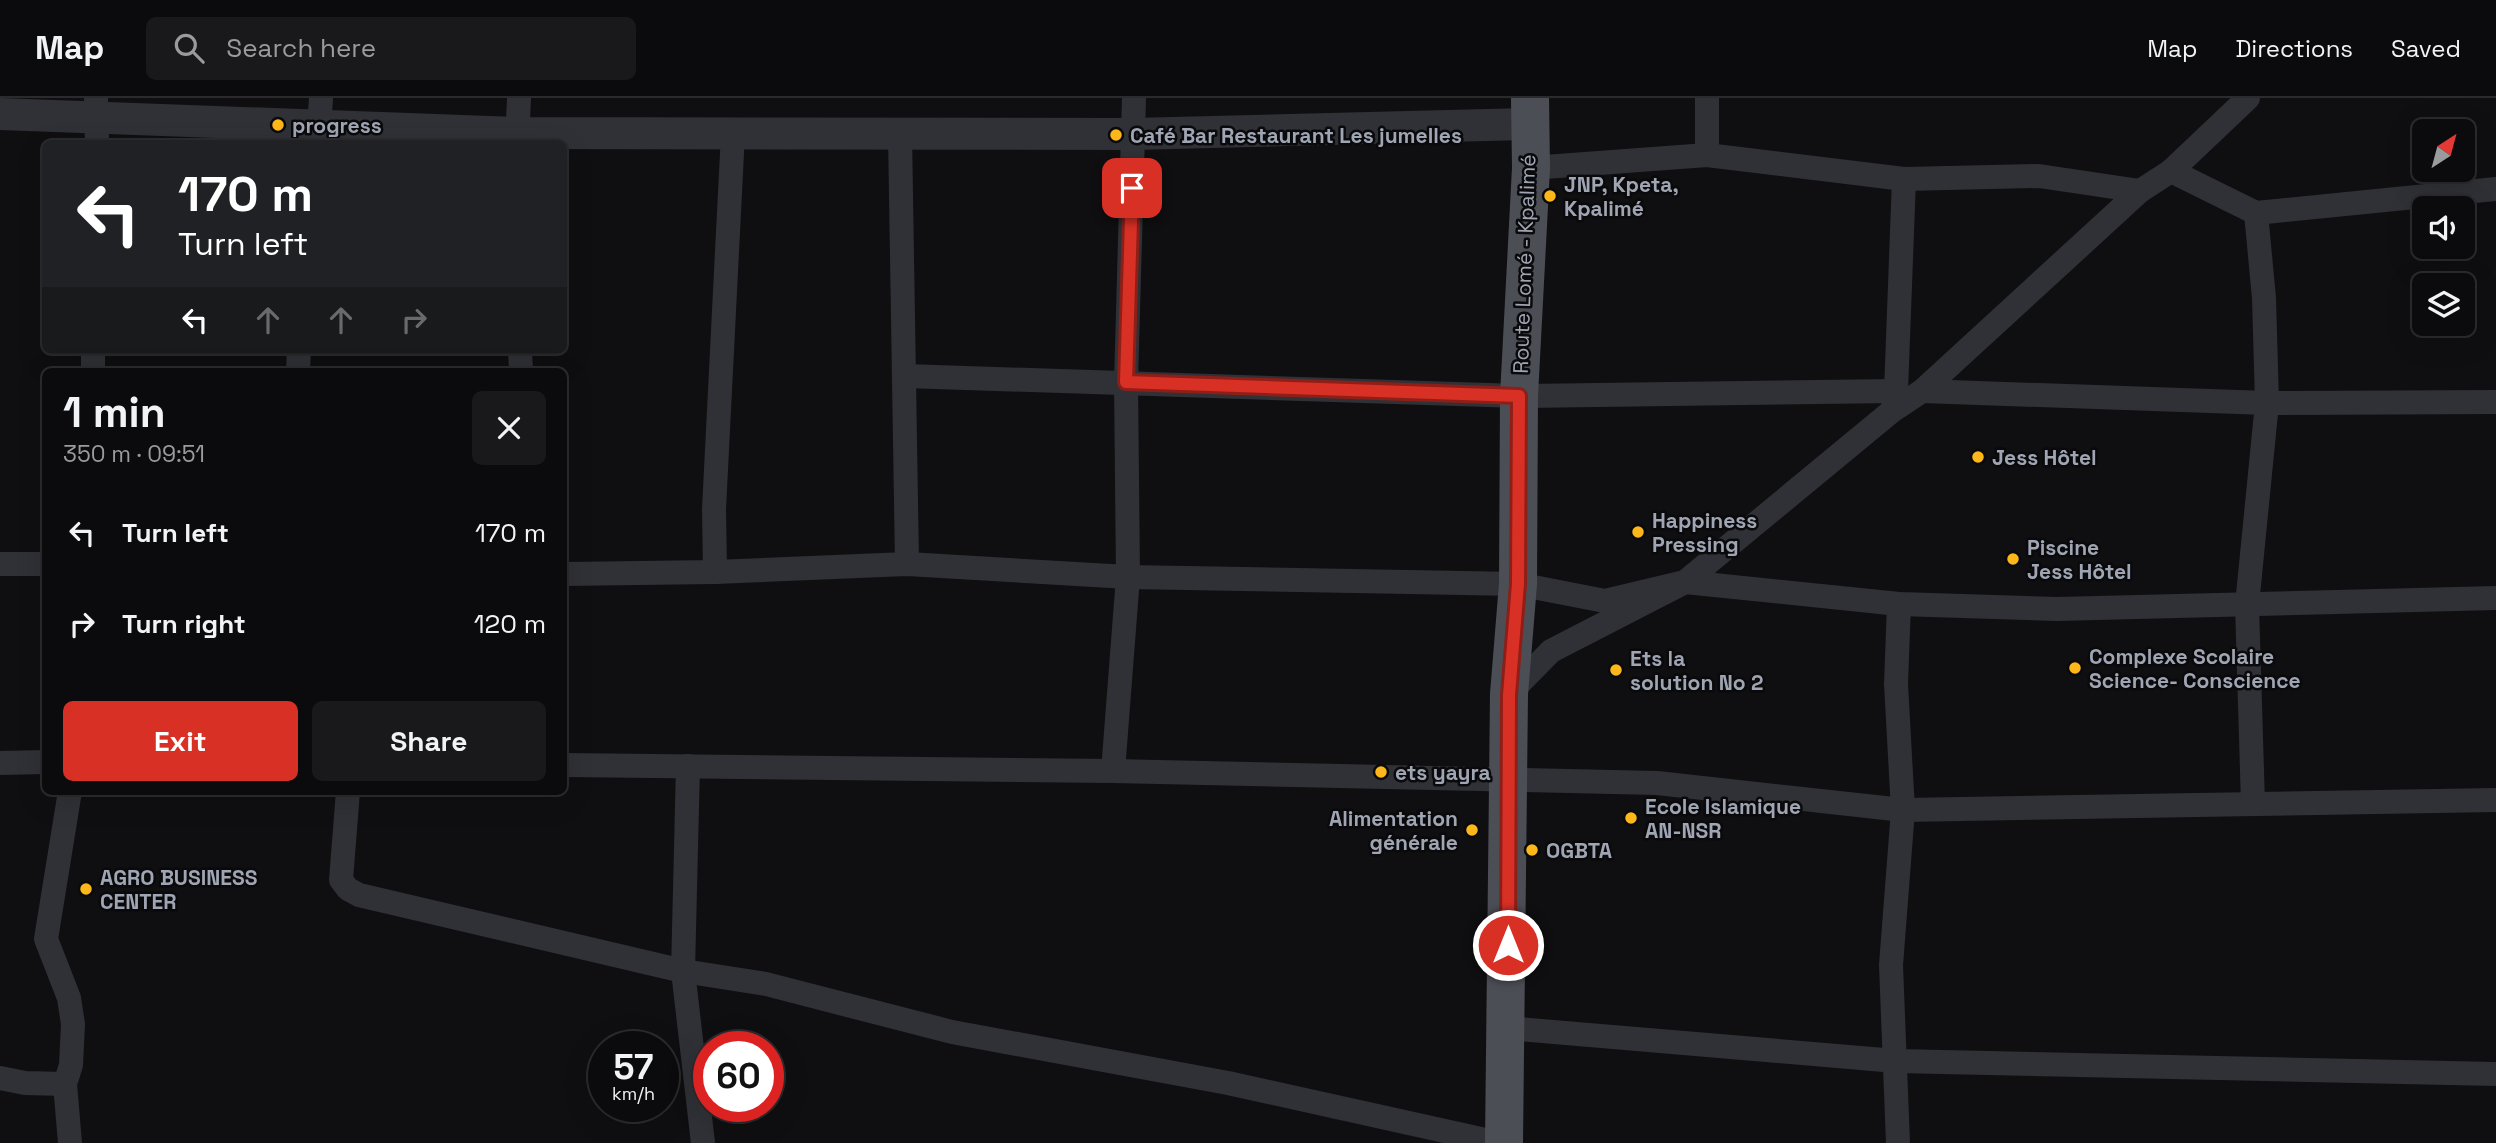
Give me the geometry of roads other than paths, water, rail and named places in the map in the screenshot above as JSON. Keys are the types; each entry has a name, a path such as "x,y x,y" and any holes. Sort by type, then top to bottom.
{"main road":[{"name":"Route Lomé - Kpalimé","path":"1501,1143 1507,1028 1509,695 1518,584 1519,396 1531,168 1529,111"}],"street":[{"path":"517,138 519,98"},
{"path":"1113,771 1128,577 1126,382 1134,98"},
{"path":"1707,98 1707,155"},
{"path":"1923,391 2140,191 2171,171 2248,98"},
{"path":"0,114 97,119 320,122 517,138 733,132 1133,134 1529,111"},
{"path":"715,572 714,509 733,132"},
{"path":"900,133 908,564"},
{"path":"1531,168 1707,155 1904,179 2039,176 2140,191"},
{"path":"2171,171 2256,213 2496,189"},
{"path":"1509,695 1551,652 1685,582 1894,401 1904,179"},
{"path":"2253,804 2247,605 2267,403 2264,299 2256,213"},
{"path":"905,376 1519,396 1894,401 1923,391 2267,403 2496,402"},
{"path":"0,564 42,565"},
{"path":"567,574 715,572 908,564 1128,577 1518,584 1605,601 1685,582 1899,604 2057,609 2496,598"},
{"path":"1898,1143 1891,965 1903,810 1896,684 1899,604"},
{"path":"0,763 42,762"},
{"path":"567,765 1113,771 1657,783 1903,810 2496,800"},
{"path":"688,766 683,971 703,1143"},
{"path":"69,795 46,939 69,998 73,1024 72,1055 65,1084 70,1143"},
{"path":"348,795 341,880 348,889 359,895 683,971 766,984 953,1032 1228,1083 1501,1143"},
{"path":"1507,1028 1896,1061 2496,1074"},
{"path":"0,1078 24,1083 65,1084"}],"place":[{"name":"progress","path":"278,125"},
{"name":"Café Bar Restaurant Les jumelles","path":"1116,135"},
{"name":"JNP, Kpeta, Kpalimé","path":"1550,196"},
{"name":"Jess Hôtel","path":"1978,457"},
{"name":"Happiness Pressing","path":"1638,532"},
{"name":"Piscine Jess Hôtel","path":"2013,559"},
{"name":"Complexe Scolaire Science- Conscience","path":"2075,668"},
{"name":"Ets la solution No 2","path":"1616,670"},
{"name":"ets yayra","path":"1381,772"},
{"name":"Ecole Islamique AN-NSR","path":"1631,818"},
{"name":"Alimentation générale","path":"1472,830"},
{"name":"OGBTA","path":"1532,850"},
{"name":"AGRO BUSINESS CENTER","path":"86,889"}]}
